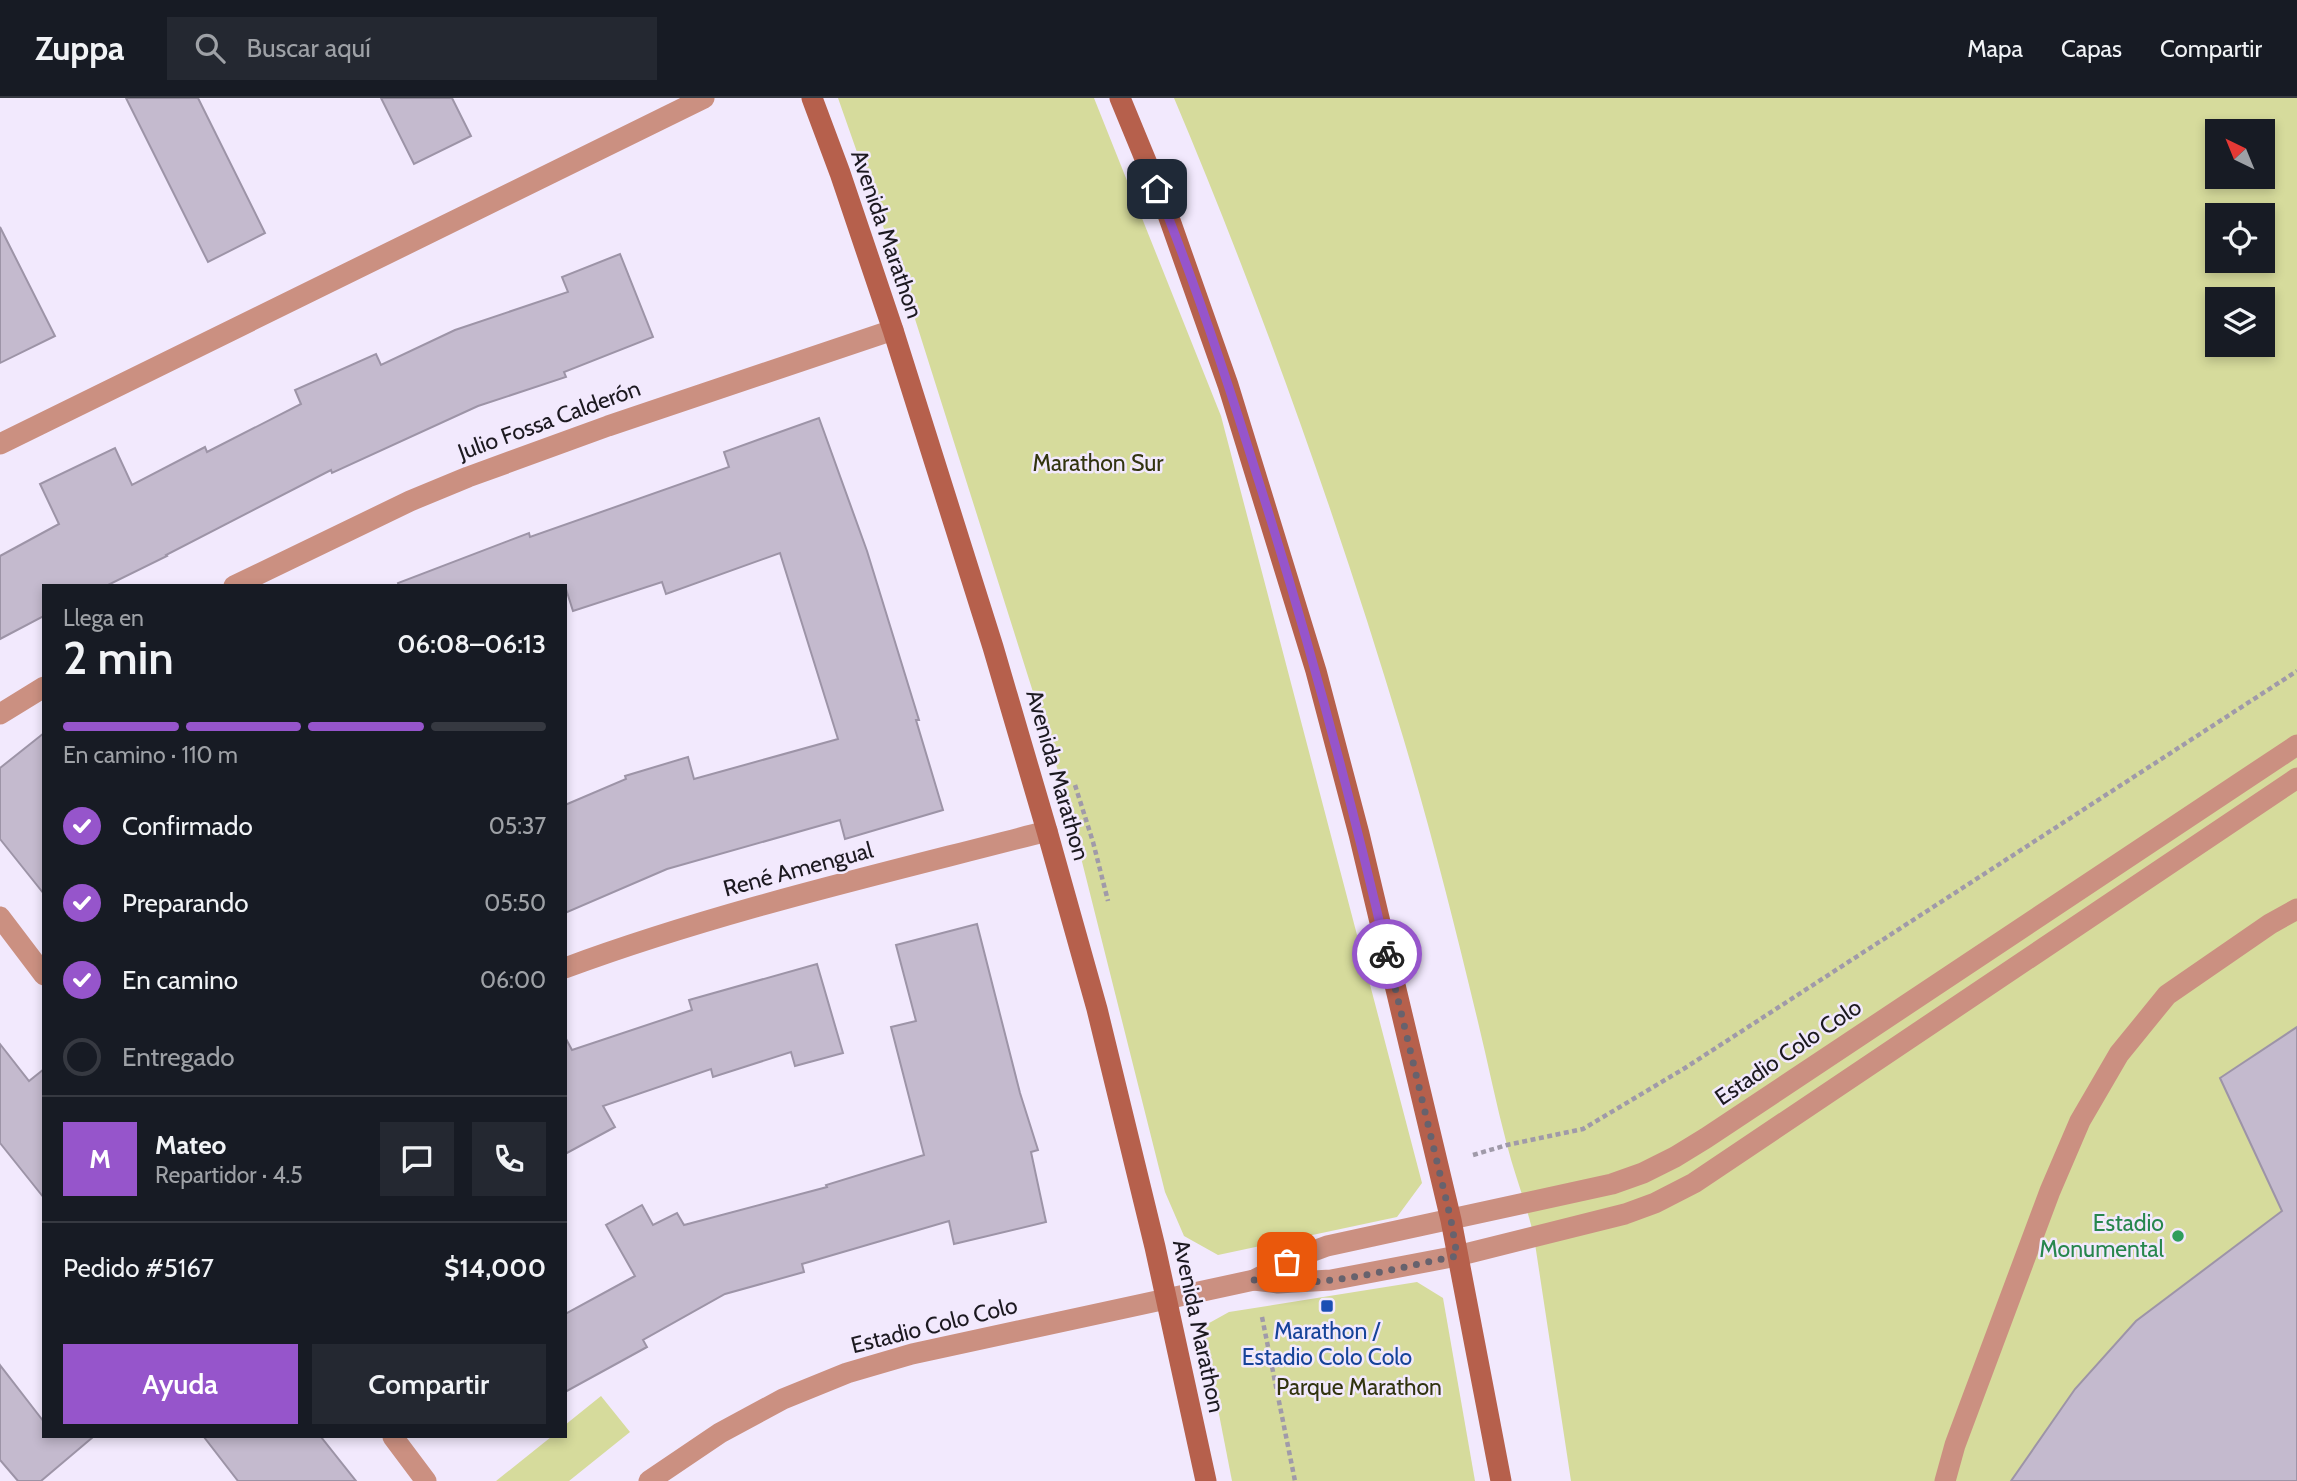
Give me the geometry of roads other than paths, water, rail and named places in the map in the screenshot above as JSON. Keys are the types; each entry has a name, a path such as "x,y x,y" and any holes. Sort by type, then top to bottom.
{"main road":[{"name":"Avenida Marathon","path":"812,98 893,330 993,646 1047,831 1097,1009 1206,1481"},
{"path":"1120,98 1167,212 1228,385 1317,671 1359,834 1451,1220 1501,1481"}],"street":[{"path":"0,444 704,98"},
{"name":"Julio Fossa Calderón","path":"238,584 410,500 468,477 608,426 893,330"},
{"path":"0,714 42,688"},
{"name":"Estadio Colo Colo","path":"659,1478 720,1433 783,1399 846,1373 912,1354 1254,1280 1300,1256 1327,1246 1612,1184 1643,1173 1675,1157 2297,746"},
{"name":"Estadio Colo Colo","path":"1254,1280 1278,1283 1331,1280 1457,1256 1625,1214 1655,1203 1694,1183 2297,778"},
{"name":"René Amengual","path":"567,967 634,943 746,910 1047,831"},
{"path":"1945,1481 1955,1445 2050,1191 2080,1121 2119,1054 2167,995 2270,924 2297,909"},
{"path":"0,917 42,972"},
{"path":"394,1438 426,1481"}],"place":[{"name":"Estadio Monumental","path":"2178,1236"},
{"name":"Marathon / Estadio Colo Colo","path":"1327,1306"}],"park label":[{"name":"Marathon Sur","path":"1098,463"},
{"name":"Parque Marathon","path":"1359,1387"}]}
